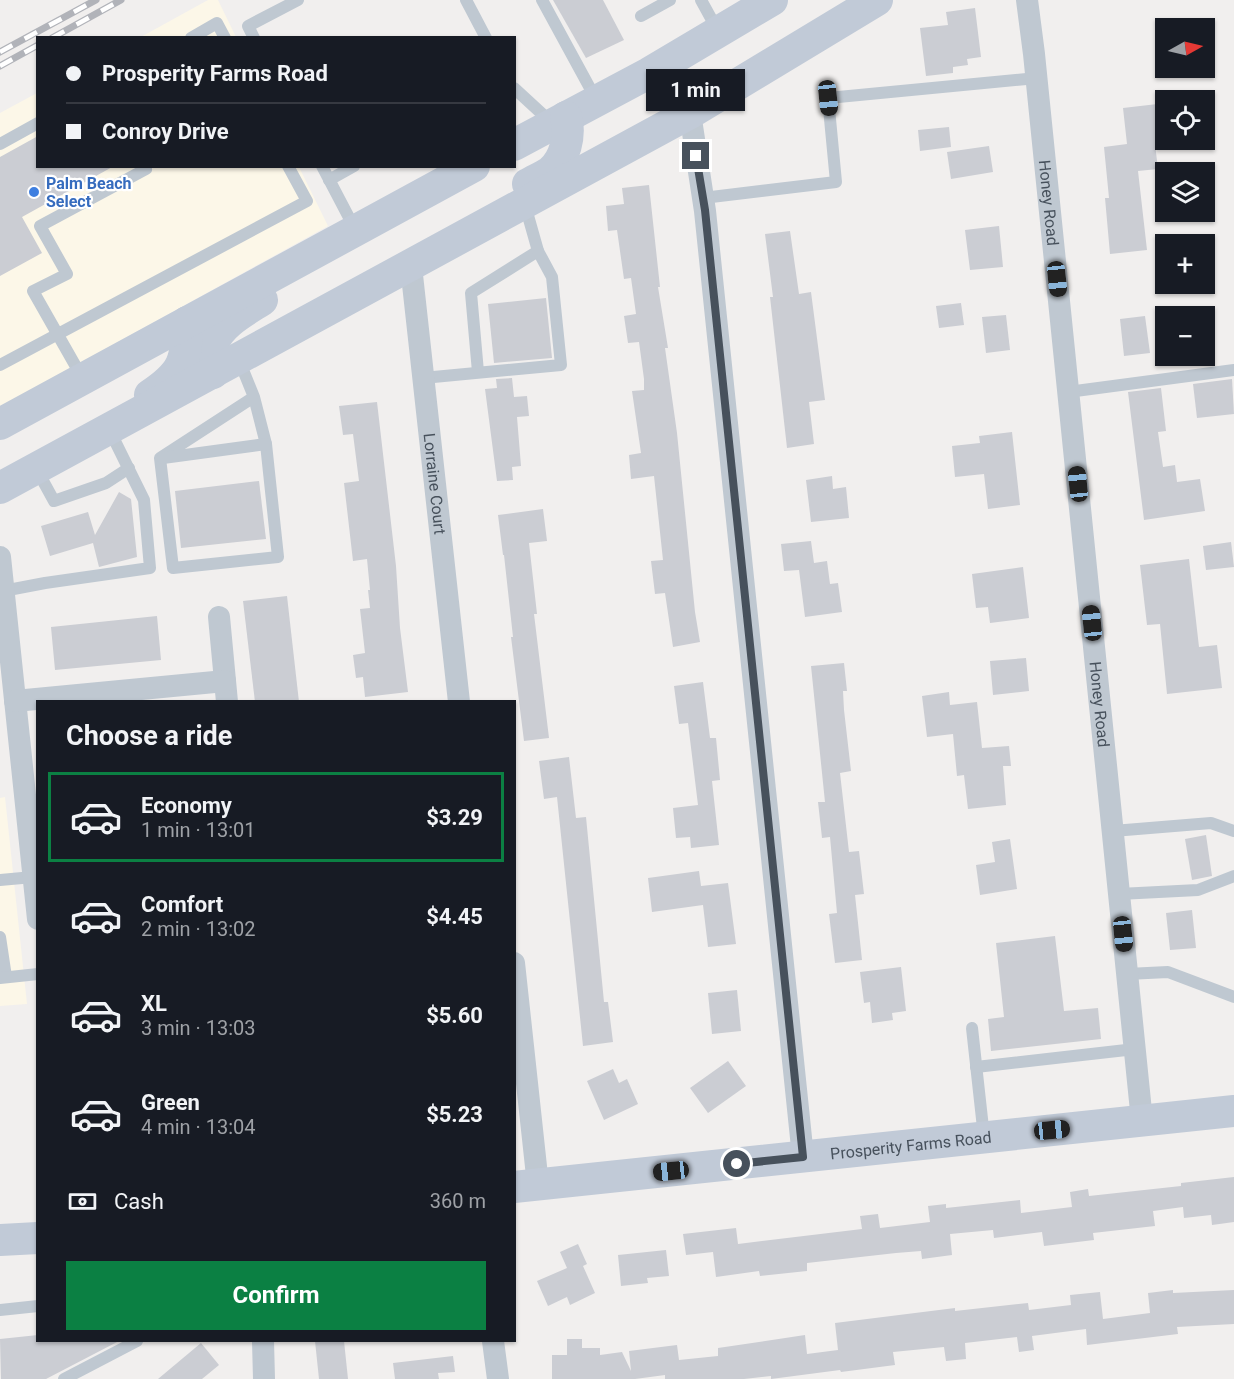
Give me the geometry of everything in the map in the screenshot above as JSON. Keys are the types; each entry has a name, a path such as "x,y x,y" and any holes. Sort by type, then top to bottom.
{"main road":[{"path":"516,144 597,101 772,0"},
{"path":"0,488 690,113 877,0"},
{"path":"401,272 423,242 550,171 564,153 568,125 559,121"},
{"path":"0,424 470,168"},
{"path":"226,366 213,344 222,331 235,318 272,294 319,250"},
{"path":"81,444 175,376 187,347 187,322"},
{"name":"Prosperity Farms Road","path":"526,1186 1234,1111"},
{"path":"0,1240 36,1238"}],"street":[{"name":"Honey Road","path":"1027,0 1037,78 1142,1121"},
{"path":"690,113 703,198 803,1157"},
{"name":"Lorraine Court","path":"401,272 423,378 459,700"},
{"path":"0,558 36,900"},
{"path":"38,700 226,692 219,617"},
{"path":"15,701 36,700"},
{"path":"516,1000 526,1186"},
{"path":"263,1342 264,1379"},
{"path":"493,1342 498,1379"}],"lane":[{"path":"253,36 248,26 298,0"},
{"path":"466,0 485,36"},
{"path":"542,0 597,101"},
{"path":"641,16 670,0"},
{"path":"701,0 718,32"},
{"path":"194,36 217,23 224,36"},
{"path":"703,198 836,182 828,98 1037,78"},
{"path":"516,89 559,121"},
{"path":"0,144 36,124"},
{"path":"83,379 33,291 67,274 40,226 146,168"},
{"path":"0,365 307,201 289,168"},
{"path":"323,168 356,230"},
{"path":"329,180 350,168"},
{"path":"423,378 561,364 552,278 538,251 525,204"},
{"path":"478,372 471,293 538,251"},
{"path":"160,458 173,568 278,557 266,444 254,397 226,366"},
{"path":"1068,392 1234,370"},
{"path":"160,458 254,397"},
{"path":"3,591 150,568 144,500 109,429"},
{"path":"160,458 266,444"},
{"path":"36,468 54,501 106,483 129,468"},
{"path":"1113,831 1211,823 1234,831"},
{"path":"1119,894 1198,890 1234,876"},
{"path":"0,877 33,877"},
{"path":"0,937 3,978 36,974"},
{"path":"1127,974 1168,972 1234,997"},
{"path":"972,1028 984,1137"},
{"path":"976,1067 1135,1049"},
{"path":"0,1310 36,1306"},
{"path":"64,1379 135,1342"}],"shaded area":[{"path":"208,0 218,0 236,36 143,36"},
{"path":"36,94 36,168 299,168 328,226 0,407 0,113"},
{"path":"5,797 27,1004 0,1006 0,798"}],"building":[{"path":"553,0 603,0 624,40 586,58"},
{"path":"975,8 981,57 967,59 968,65 953,67 953,73 926,76 920,28 948,25 946,12"},
{"path":"1155,104 1157,162 1155,162 1155,169 1138,171 1147,250 1110,254 1105,198 1109,198 1104,147 1127,144 1123,108"},
{"path":"949,127 951,147 920,151 918,130"},
{"name":"Palm Beach Select","path":"36,137 36,168 110,168 22,217 42,253 0,276 0,157"},
{"path":"989,146 993,172 951,179 947,152"},
{"path":"649,185 660,287 658,287 668,348 665,348 677,433 700,642 673,647 665,593 655,594 651,561 663,560 654,476 631,479 629,455 641,453 632,391 644,390 644,379 639,342 628,343 624,316 636,314 631,278 624,279 617,230 608,231 606,206 624,204 622,188"},
{"path":"999,226 1003,267 970,270 965,230"},
{"path":"790,231 799,294 811,292 825,400 809,402 814,444 787,448 765,234"},
{"path":"546,298 552,358 494,363 488,304"},
{"path":"961,303 964,325 939,328 936,306"},
{"path":"1006,315 1010,350 986,353 982,317"},
{"path":"1145,316 1150,353 1124,356 1120,319"},
{"path":"512,378 514,397 527,396 529,416 517,417 521,466 512,467 513,480 497,481 485,389 497,388 496,379"},
{"path":"1232,379 1234,414 1197,418 1193,384"},
{"path":"1161,388 1166,431 1158,432 1163,467 1175,465 1177,482 1200,479 1205,511 1144,520 1128,392"},
{"path":"377,402 408,692 365,697 363,677 356,678 353,655 365,653 360,609 370,608 368,590 370,590 367,559 353,561 344,483 359,481 353,434 343,435 339,406"},
{"path":"1012,432 1020,505 988,509 984,474 955,477 952,446 980,443 979,436"},
{"path":"832,476 833,489 846,487 849,518 811,522 806,480"},
{"path":"259,481 266,539 181,548 175,491"},
{"path":"119,492 131,499 137,557 99,567 93,543 50,556 41,526 88,512 95,535"},
{"path":"543,509 547,541 529,543 537,614 534,614 549,738 524,741 498,515"},
{"path":"811,541 814,563 827,561 830,584 838,583 842,612 805,617 799,570 784,571 781,544"},
{"path":"1231,542 1234,567 1206,570 1203,546"},
{"path":"1189,559 1199,647 1217,645 1222,688 1167,694 1160,624 1147,625 1140,565"},
{"path":"1023,567 1029,618 990,623 988,607 976,608 972,574"},
{"path":"287,596 299,700 255,700 243,601"},
{"path":"157,616 161,660 55,670 51,627"},
{"path":"1026,658 1029,691 993,695 990,661"},
{"path":"844,663 847,691 843,691 844,710 851,771 840,773 849,852 859,851 864,894 855,895 862,960 835,963 829,914 837,913 830,837 822,838 818,802 825,802 811,666"},
{"path":"703,682 710,738 716,738 720,780 712,781 719,845 691,848 690,837 676,838 673,808 698,805 688,723 679,724 674,686"},
{"path":"949,692 950,705 977,702 982,748 1009,746 1011,766 1003,766 1006,805 968,809 964,775 957,776 953,734 927,737 922,696"},
{"path":"569,757 576,818 586,817 604,1002 608,1002 613,1042 583,1046 557,797 544,799 539,761"},
{"path":"1206,835 1212,876 1192,880 1185,839"},
{"path":"1010,839 1017,889 980,895 976,865 995,862 992,842"},
{"path":"699,871 701,886 728,883 736,944 708,947 703,905 652,912 648,878"},
{"path":"1192,910 1196,948 1170,950 1166,913"},
{"path":"1055,936 1064,1011 1098,1008 1101,1039 991,1051 988,1019 1004,1017 996,943"},
{"path":"901,967 906,1011 892,1013 893,1020 872,1023 870,1002 864,1003 860,972"},
{"path":"737,990 741,1031 712,1034 708,993"},
{"path":"728,1061 746,1086 708,1113 690,1088"},
{"path":"613,1069 619,1083 627,1079 638,1104 604,1120 587,1081"},
{"path":"1234,1177 1234,1222 1212,1225 1211,1215 1184,1218 1183,1207 1153,1211 1155,1226 1093,1233 1094,1240 1044,1246 1042,1232 994,1238 993,1230 950,1234 952,1255 922,1259 921,1251 896,1253 807,1263 807,1271 760,1276 759,1271 716,1277 713,1252 686,1255 683,1234 736,1228 738,1244 862,1229 860,1216 878,1214 880,1228 930,1222 928,1206 946,1204 946,1208 1020,1200 1021,1213 1072,1207 1070,1192 1088,1189 1089,1196 1181,1186 1181,1183"},
{"path":"578,1244 587,1264 583,1266 595,1293 570,1305 567,1297 548,1306 537,1281 567,1268 560,1252"},
{"path":"666,1250 669,1276 647,1278 648,1283 621,1286 618,1255"},
{"path":"1173,1290 1173,1293 1234,1290 1234,1324 1177,1327 1178,1334 1087,1345 1086,1329 1032,1336 1034,1350 1019,1352 1017,1337 965,1343 966,1359 946,1361 944,1347 893,1352 895,1365 771,1379 771,1376 744,1379 665,1379 665,1375 635,1379 552,1379 552,1355 567,1355 567,1339 582,1339 582,1348 600,1348 600,1355 622,1352 631,1371 629,1351 677,1345 679,1360 718,1356 718,1348 805,1335 807,1354 838,1350 835,1323 955,1308 955,1311 1028,1303 1029,1310 1071,1305 1070,1295 1100,1292 1103,1319 1150,1313 1148,1293"},
{"path":"36,1335 36,1342 117,1342 46,1379 1,1379 0,1339"},
{"path":"315,1342 344,1342 348,1379 319,1379"},
{"path":"201,1343 219,1365 202,1379 158,1379"},
{"path":"453,1356 455,1372 438,1373 439,1379 395,1379 393,1363"}],"railway":[{"path":"0,52 96,0"},
{"path":"56,36 121,0"},
{"path":"0,66 36,46"}],"place":[{"name":"Palm Beach Select","path":"34,192"}],"route":[{"path":"696,156 705,210 803,1157 737,1164"}]}
